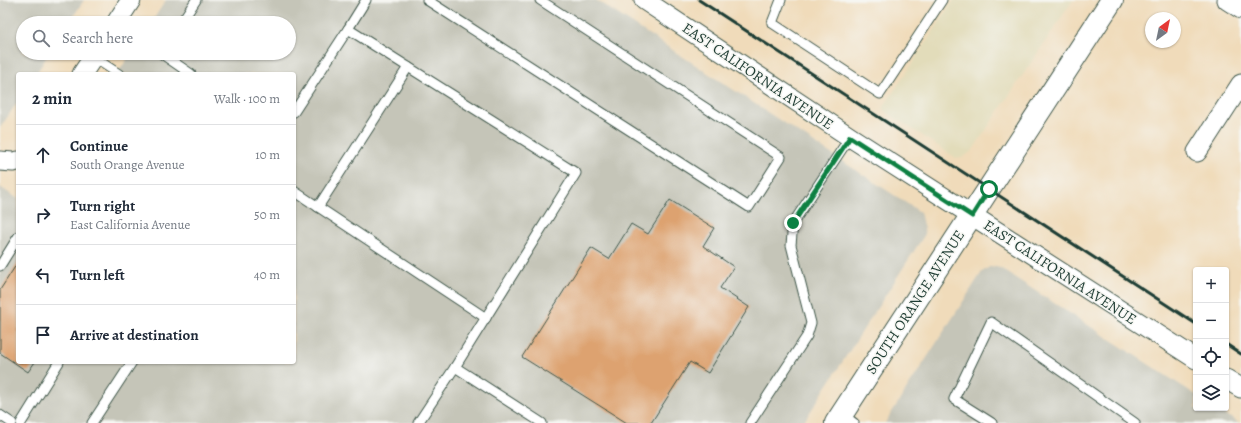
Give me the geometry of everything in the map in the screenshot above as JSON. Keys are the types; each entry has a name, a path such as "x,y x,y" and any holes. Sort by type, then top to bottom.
{"street":[{"path":"121,16 131,0"},
{"name":"EAST CALIFORNIA AVENUE","path":"644,0 850,137 1193,357"},
{"name":"SOUTH ORANGE AVENUE","path":"844,420 972,216 1112,0"},
{"path":"1228,0 1241,9"},
{"path":"83,72 91,60"},
{"path":"1198,152 1241,84"},
{"path":"0,161 16,161"},
{"path":"1229,380 1241,388"}],"lane":[{"path":"186,16 196,0"},
{"path":"296,109 366,0"},
{"path":"427,0 749,207 781,157 540,0"},
{"path":"781,0 772,23 880,94 942,0"},
{"path":"348,29 576,173 486,318 418,423"},
{"path":"101,60 116,72"},
{"path":"172,60 188,72"},
{"path":"318,207 408,67"},
{"path":"750,423 807,336 811,323 791,245 793,223 850,137"},
{"path":"296,192 486,318"},
{"path":"0,266 16,240"},
{"path":"992,423 954,398 991,322 1135,423"},
{"path":"21,423 58,364"},
{"path":"92,423 131,364"},
{"path":"455,367 542,423"},
{"path":"0,415 12,423"}],"shaded area":[{"path":"0,0 84,0 74,16 16,16 16,60 45,60 37,72 16,72 16,104 0,128"},
{"path":"166,0 596,0 920,212 925,234 803,423 0,423 0,187 16,198 16,364 296,364 296,72 118,72 126,60 296,60 296,16 156,16"},
{"path":"954,0 1073,0 972,151 965,156 956,158 882,109"},
{"path":"991,266 1000,268 1193,393 1193,411 1221,411 1239,423 885,423 982,272"}],"building":[{"path":"670,200 714,228 703,246 734,267 720,288 749,307 708,373 690,362 651,423 627,423 522,357 591,248 609,259 631,224 648,234"},
{"path":"16,265 16,364 0,353 0,290"},
{"path":"16,364 34,364 28,372"}],"railway":[{"path":"699,0 1193,322"},
{"path":"1229,346 1241,354"}],"route":[{"path":"793,223 850,137 972,216 989,189"}]}
